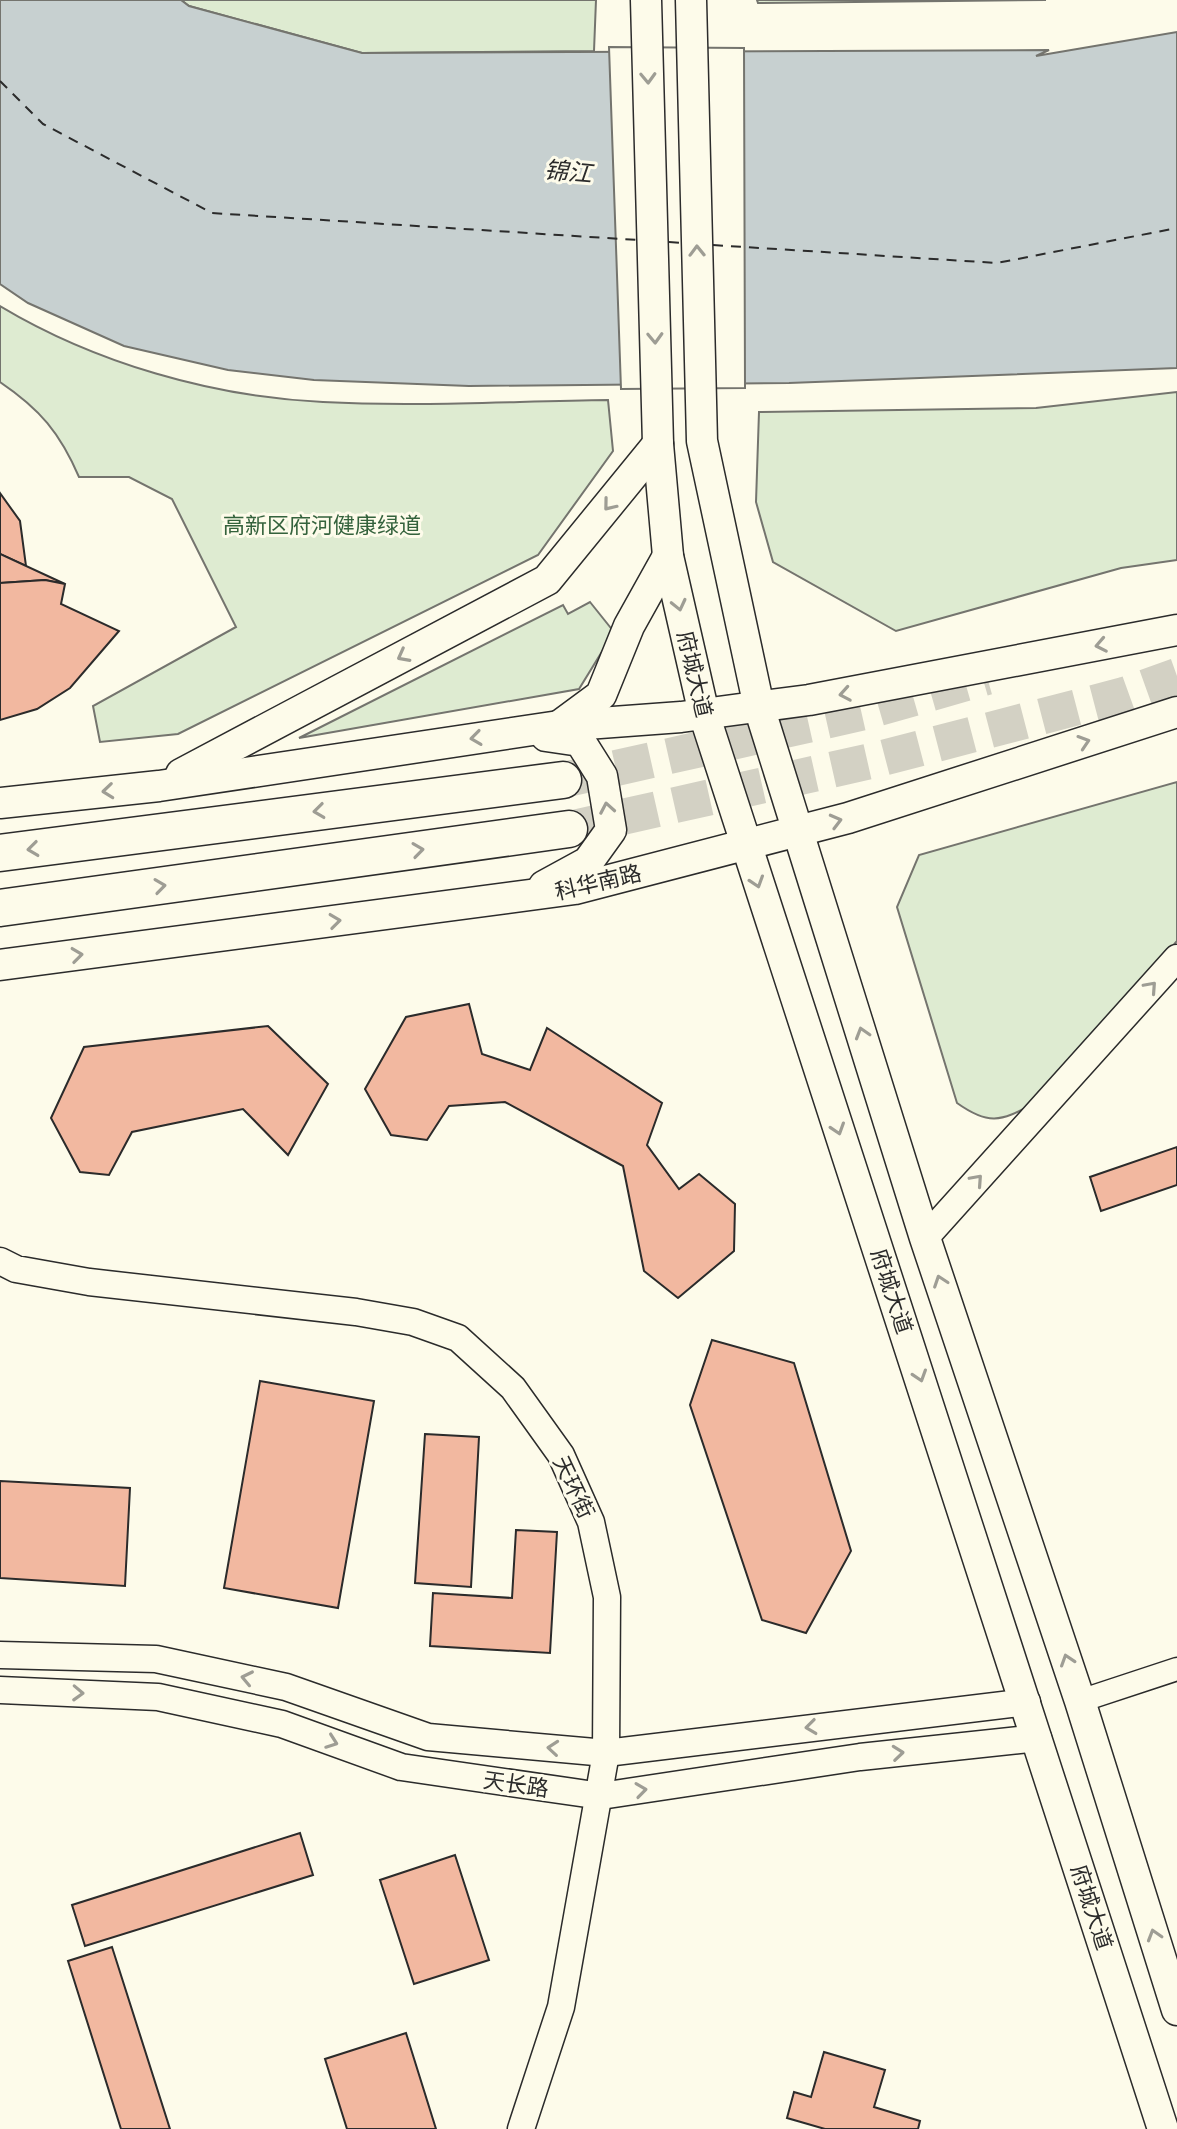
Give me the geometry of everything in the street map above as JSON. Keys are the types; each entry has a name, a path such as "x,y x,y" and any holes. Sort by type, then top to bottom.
{"highway":[{"path":"0,853 563,780"},
{"path":"0,908 569,829"}],"main road":[{"name":"府城大道","path":"646,0 658,444 668,556 704,714 1163,2129"},
{"path":"691,0 702,441 759,707 925,1238 1080,1701 1177,2010"},
{"path":"159,786 547,580 658,444"},
{"path":"559,726 601,695 629,626 668,556"},
{"path":"0,803 159,786 559,726 759,707 884,687 1177,630"},
{"name":"科华南路","path":"0,965 575,889 799,831 1177,712"},
{"path":"521,732 580,741 602,776 611,830 588,862 524,896"}],"street":[{"path":"925,1238 1177,958"},
{"name":"天环街","path":"0,1261 16,1269 89,1282 356,1312 413,1322 458,1338 513,1388 561,1455 591,1522 607,1597 606,1753 601,1796 561,2007 521,2129"},
{"name":"天长路","path":"0,1655 156,1659 286,1687 428,1737 606,1753 1027,1702"},
{"path":"1080,1701 1177,1669"},
{"name":"天长路","path":"0,1690 158,1697 282,1724 401,1767 601,1796 860,1757 1038,1738"}],"green space":[{"path":"181,0 596,0 594,51 362,53 189,6"},
{"path":"757,0 1046,0 758,3"},
{"name":"高新区府河健康绿道","path":"0,306 75,344 115,360 156,374 239,393 281,399 358,403 608,400 613,451 538,555 178,734 100,742 93,706 236,627 172,499 129,477 79,477 64,447 38,412 0,382"},
{"path":"1177,392 1177,560 1121,568 896,631 773,562 756,502 759,412 1036,408"},
{"path":"590,602 614,632 579,689 299,738 563,605 568,614"},
{"path":"1177,782 1177,941 1033,1104 1012,1115 986,1118 957,1103 897,907 919,855"}],"water":[{"name":"锦江","path":"0,0 181,0 189,6 362,53 1049,50 1036,56 1177,32 1177,368 789,383 469,386 314,380 228,370 124,346 28,303 0,284"}],"pier":[{"path":"609,47 744,48 745,388 621,389"}],"building":[{"path":"0,493 20,521 26,566 0,554"},
{"path":"0,554 65,584 45,580 0,583"},
{"path":"45,580 65,584 61,604 119,631 70,688 37,709 0,720 0,583"},
{"path":"469,1004 482,1054 530,1070 547,1028 662,1103 647,1145 679,1189 699,1174 735,1204 734,1251 678,1298 644,1271 623,1166 505,1102 449,1106 427,1140 391,1135 365,1089 406,1017"},
{"path":"268,1026 328,1084 288,1155 243,1109 132,1132 109,1175 80,1172 51,1118 84,1047"},
{"path":"1177,1147 1177,1185 1101,1211 1090,1177"},
{"path":"712,1340 794,1363 851,1551 806,1633 762,1620 690,1405"},
{"path":"260,1381 374,1401 338,1608 224,1588"},
{"path":"425,1434 479,1437 471,1587 415,1583"},
{"path":"0,1481 130,1488 125,1586 0,1578"},
{"path":"516,1530 557,1532 550,1653 430,1646 433,1593 512,1598"},
{"path":"300,1833 313,1875 85,1946 72,1905"},
{"path":"455,1855 489,1960 414,1984 380,1880"},
{"path":"112,1947 170,2129 121,2129 68,1961"},
{"path":"406,2033 436,2129 347,2129 325,2059"},
{"path":"824,2052 885,2070 874,2107 920,2121 918,2129 825,2129 787,2118 794,2092 811,2097"}],"ferry route":[{"path":"0,81 43,124 212,213 638,240"},
{"path":"713,245 997,263 1177,228"},
{"path":"669,242 682,243"}],"tunnel":[{"path":"569,829 875,760 1124,695 1177,676"},
{"path":"563,780 865,712 987,677"}]}
